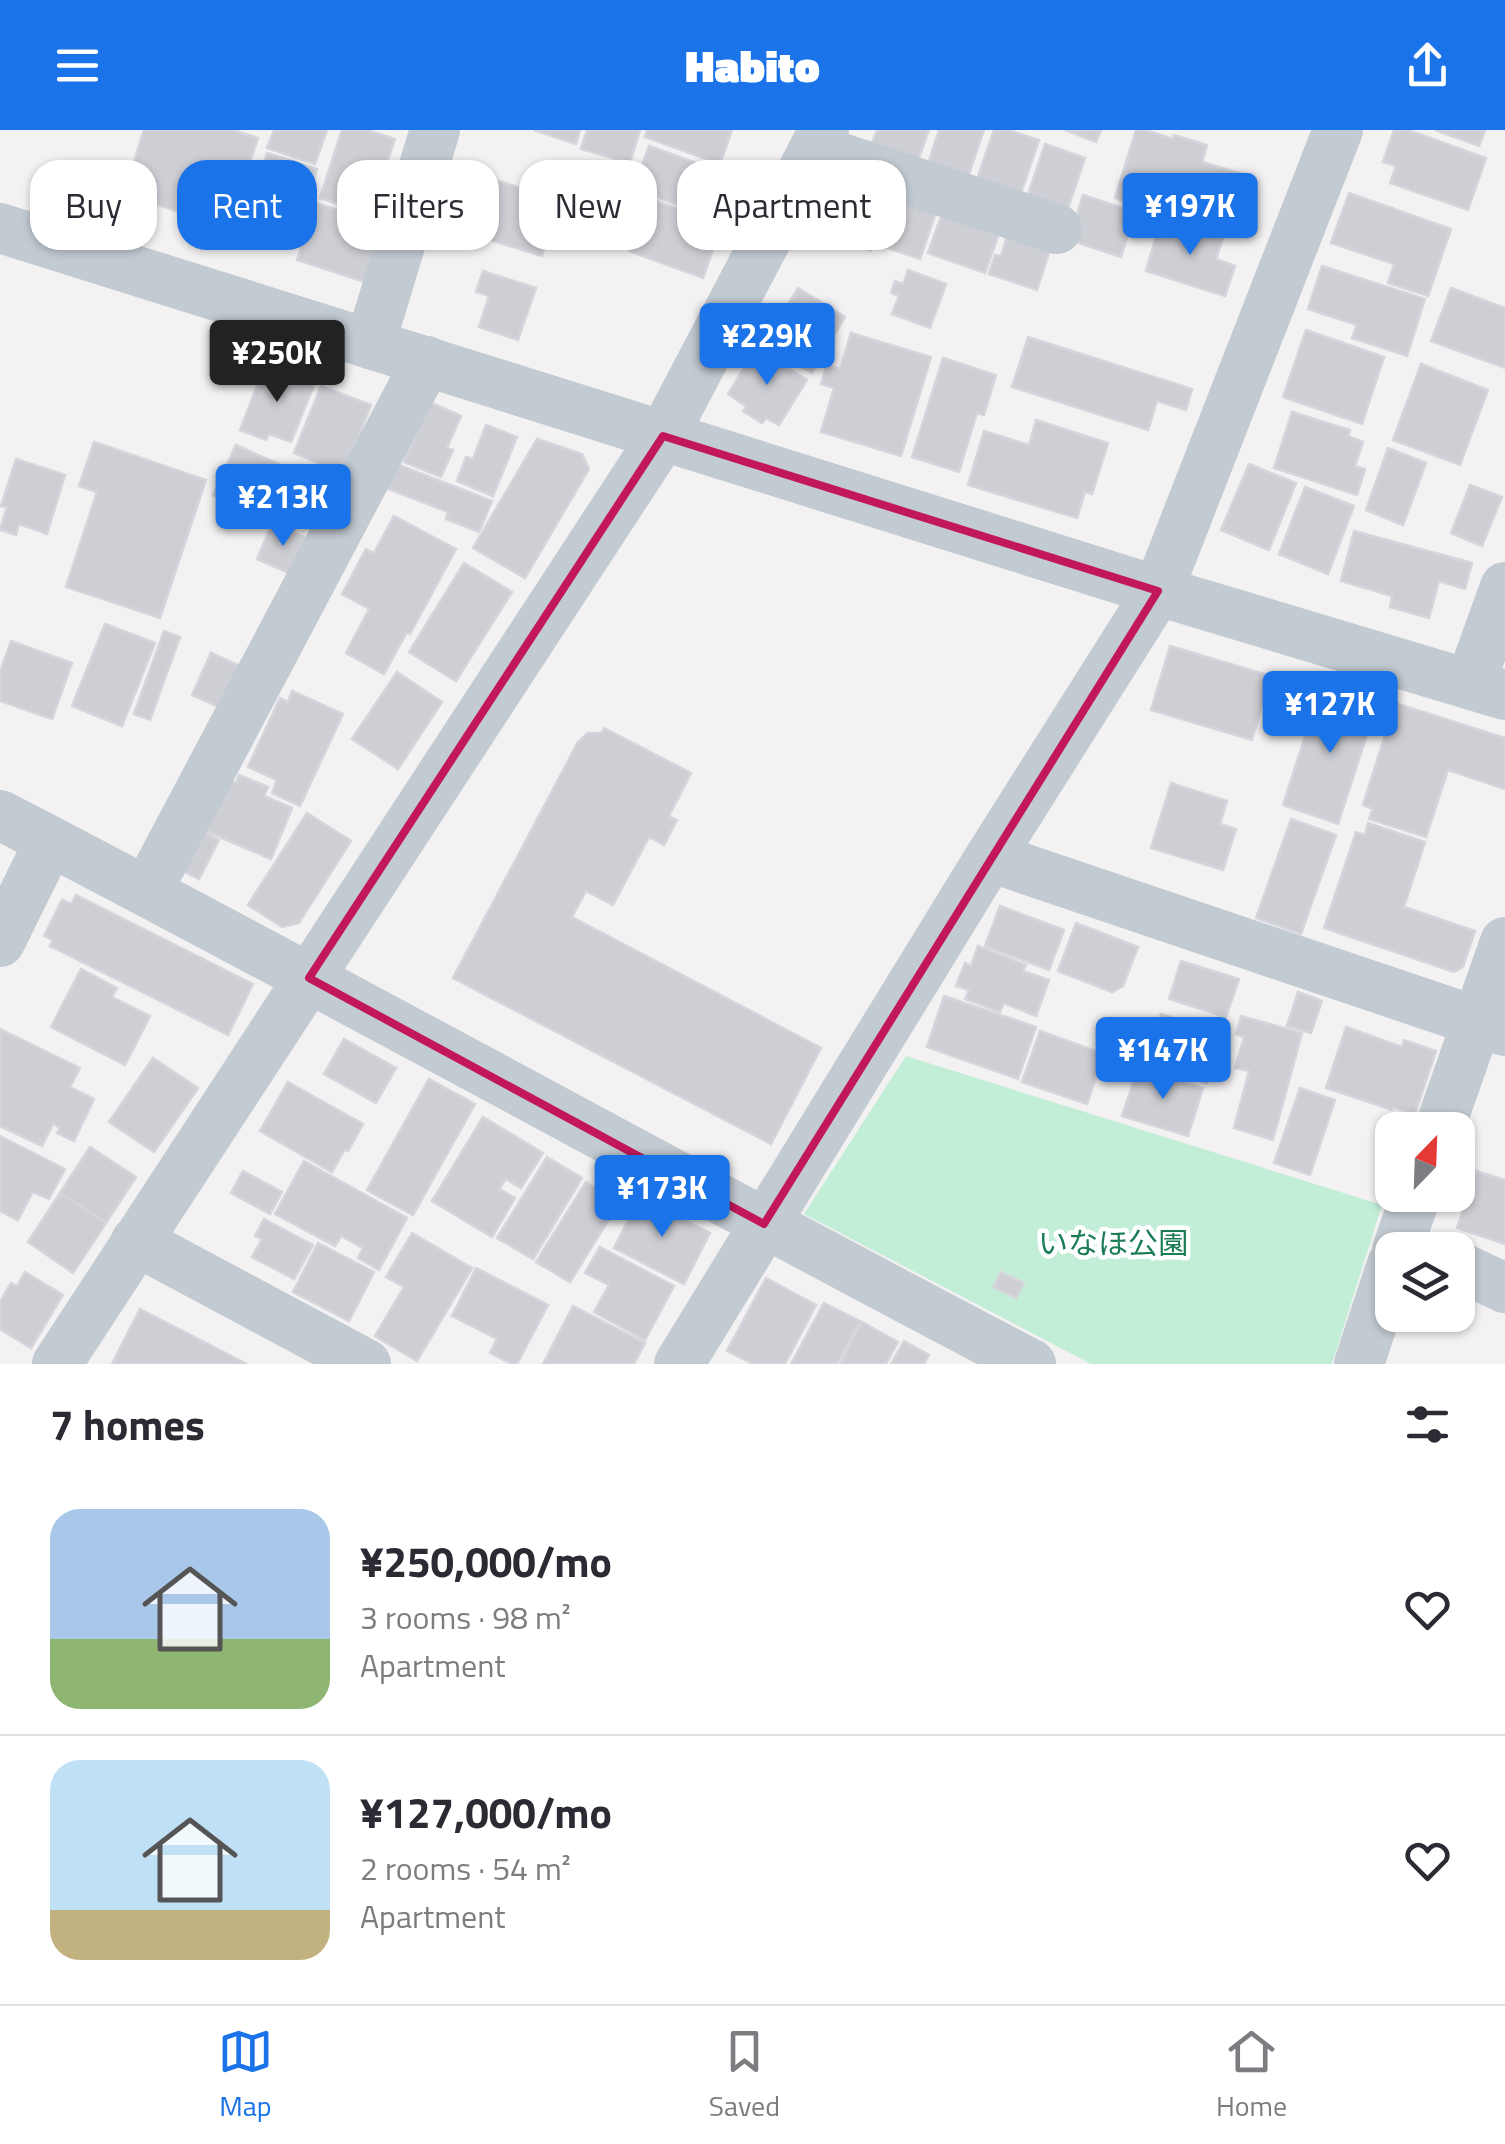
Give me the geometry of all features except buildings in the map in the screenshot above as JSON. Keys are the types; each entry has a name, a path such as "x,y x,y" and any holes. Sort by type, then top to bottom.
{"street":[{"path":"370,344 435,130"},
{"path":"679,1364 1158,590 1338,130"},
{"path":"57,1364 662,436 820,140 1057,229"},
{"path":"0,228 1487,690 1505,587"},
{"path":"147,891 428,361"},
{"path":"0,815 1031,1364"},
{"path":"0,942 50,841"},
{"path":"990,857 1491,1027"},
{"path":"1448,1112 1491,1027 1505,942"},
{"path":"136,1240 366,1364"},
{"path":"1475,1274 1505,1288"},
{"path":"1359,1364 1375,1322"}],"highlighted area":[{"path":"663,436 1158,591 764,1224 309,978"}],"green space":[{"name":"いなほ公園","path":"906,1056 1375,1203 1375,1212 1380,1212 1332,1364 1091,1364 804,1214"}]}
